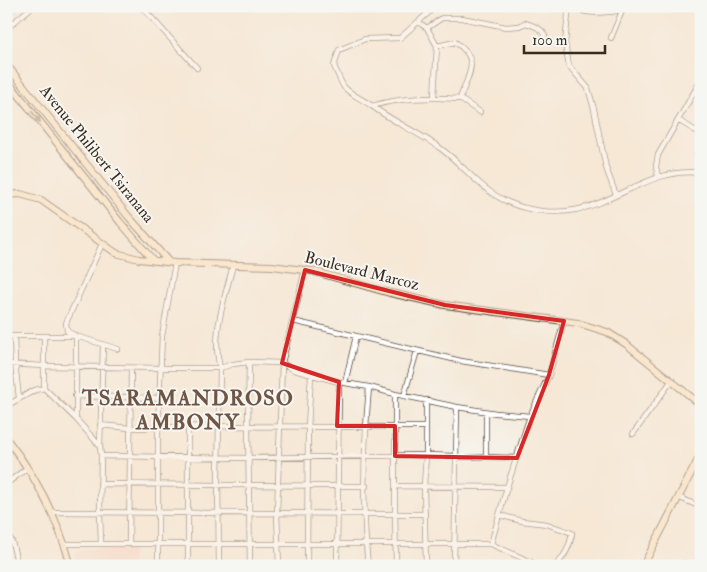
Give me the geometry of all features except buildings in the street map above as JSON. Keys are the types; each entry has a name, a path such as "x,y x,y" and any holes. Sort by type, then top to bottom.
{"main road":[{"name":"Avenue Philibert Tsiranana","path":"6,64 128,216 171,262"},
{"name":"Avenue Philibert Tsiranana","path":"6,79 136,242 153,260"},
{"path":"84,177 92,170"},
{"name":"Boulevard Marcoz","path":"6,195 20,194 41,200 102,244 116,253 127,256 171,262 272,266 305,270 390,293 445,305 592,326 616,337 650,362 701,405"},
{"path":"120,222 128,216"},
{"path":"127,256 135,248 136,242"},
{"path":"7,441 28,468 52,512 72,566"},
{"path":"643,566 701,454"}],"street":[{"path":"6,28 33,6"},
{"path":"141,6 197,68"},
{"path":"436,6 400,38 365,39 340,50 334,66 344,87 380,112 441,148 480,185 508,203 539,210 573,210 616,195 658,177 690,171 701,173"},
{"path":"616,195 606,168 588,88 569,66 565,43 570,6 576,10 606,12 622,11 639,6"},
{"path":"611,38 622,11"},
{"path":"427,28 442,18 462,18 506,27 519,26 526,23 536,26 543,32 545,36 538,42"},
{"path":"418,22 427,28 437,46 434,97"},
{"path":"437,46 454,42 461,47 470,60 472,69 466,79 460,99"},
{"path":"658,177 656,166 658,155 701,81"},
{"path":"372,106 387,101 434,97 460,99 480,112"},
{"path":"678,120 701,134"},
{"path":"698,154 701,148"},
{"path":"102,244 66,323 67,331 76,336 118,349"},
{"path":"158,566 158,428 162,336 171,262"},
{"path":"219,566 218,458 220,368 216,353 219,321 233,265"},
{"path":"278,566 278,486 282,363 305,270"},
{"path":"293,320 461,361 549,375"},
{"path":"491,544 530,416 549,375 564,321"},
{"path":"6,336 76,336"},
{"path":"14,336 19,398"},
{"path":"44,336 44,388 100,446"},
{"path":"76,336 76,419"},
{"path":"345,383 356,336"},
{"path":"101,544 100,425 103,345"},
{"path":"404,396 417,351"},
{"path":"249,362 250,566"},
{"path":"6,364 103,368 220,368 249,362 282,363 294,370 311,375 404,396 486,412 530,416"},
{"path":"129,544 131,368"},
{"path":"306,566 308,427 311,375"},
{"path":"633,434 672,380"},
{"path":"337,566 336,513 339,382"},
{"path":"368,566 365,513 366,427 369,387"},
{"path":"6,406 35,390 44,388"},
{"path":"395,394 396,566"},
{"path":"75,396 160,398"},
{"path":"426,400 424,486 426,566"},
{"path":"454,566 456,407"},
{"path":"486,412 486,456"},
{"path":"100,425 130,428 220,426 426,427"},
{"path":"188,427 188,566"},
{"path":"101,456 308,458 426,455 517,458"},
{"path":"6,484 28,468"},
{"path":"100,484 366,486"},
{"path":"395,486 507,487"},
{"path":"678,497 701,507"},
{"path":"52,512 425,514"},
{"path":"499,515 522,522 547,524 572,533 566,553 555,566"},
{"path":"6,531 12,542 18,566"},
{"path":"65,544 491,544 540,566"}],"highlighted area":[{"path":"305,270 445,305 564,321 549,375 517,458 395,456 395,426 337,426 339,382 282,363"}],"shaded area":[{"path":"131,546 132,566 77,566 75,553 86,549"}],"district":[{"name":"TSARAMANDROSO AMBONY","path":"188,410"}]}
